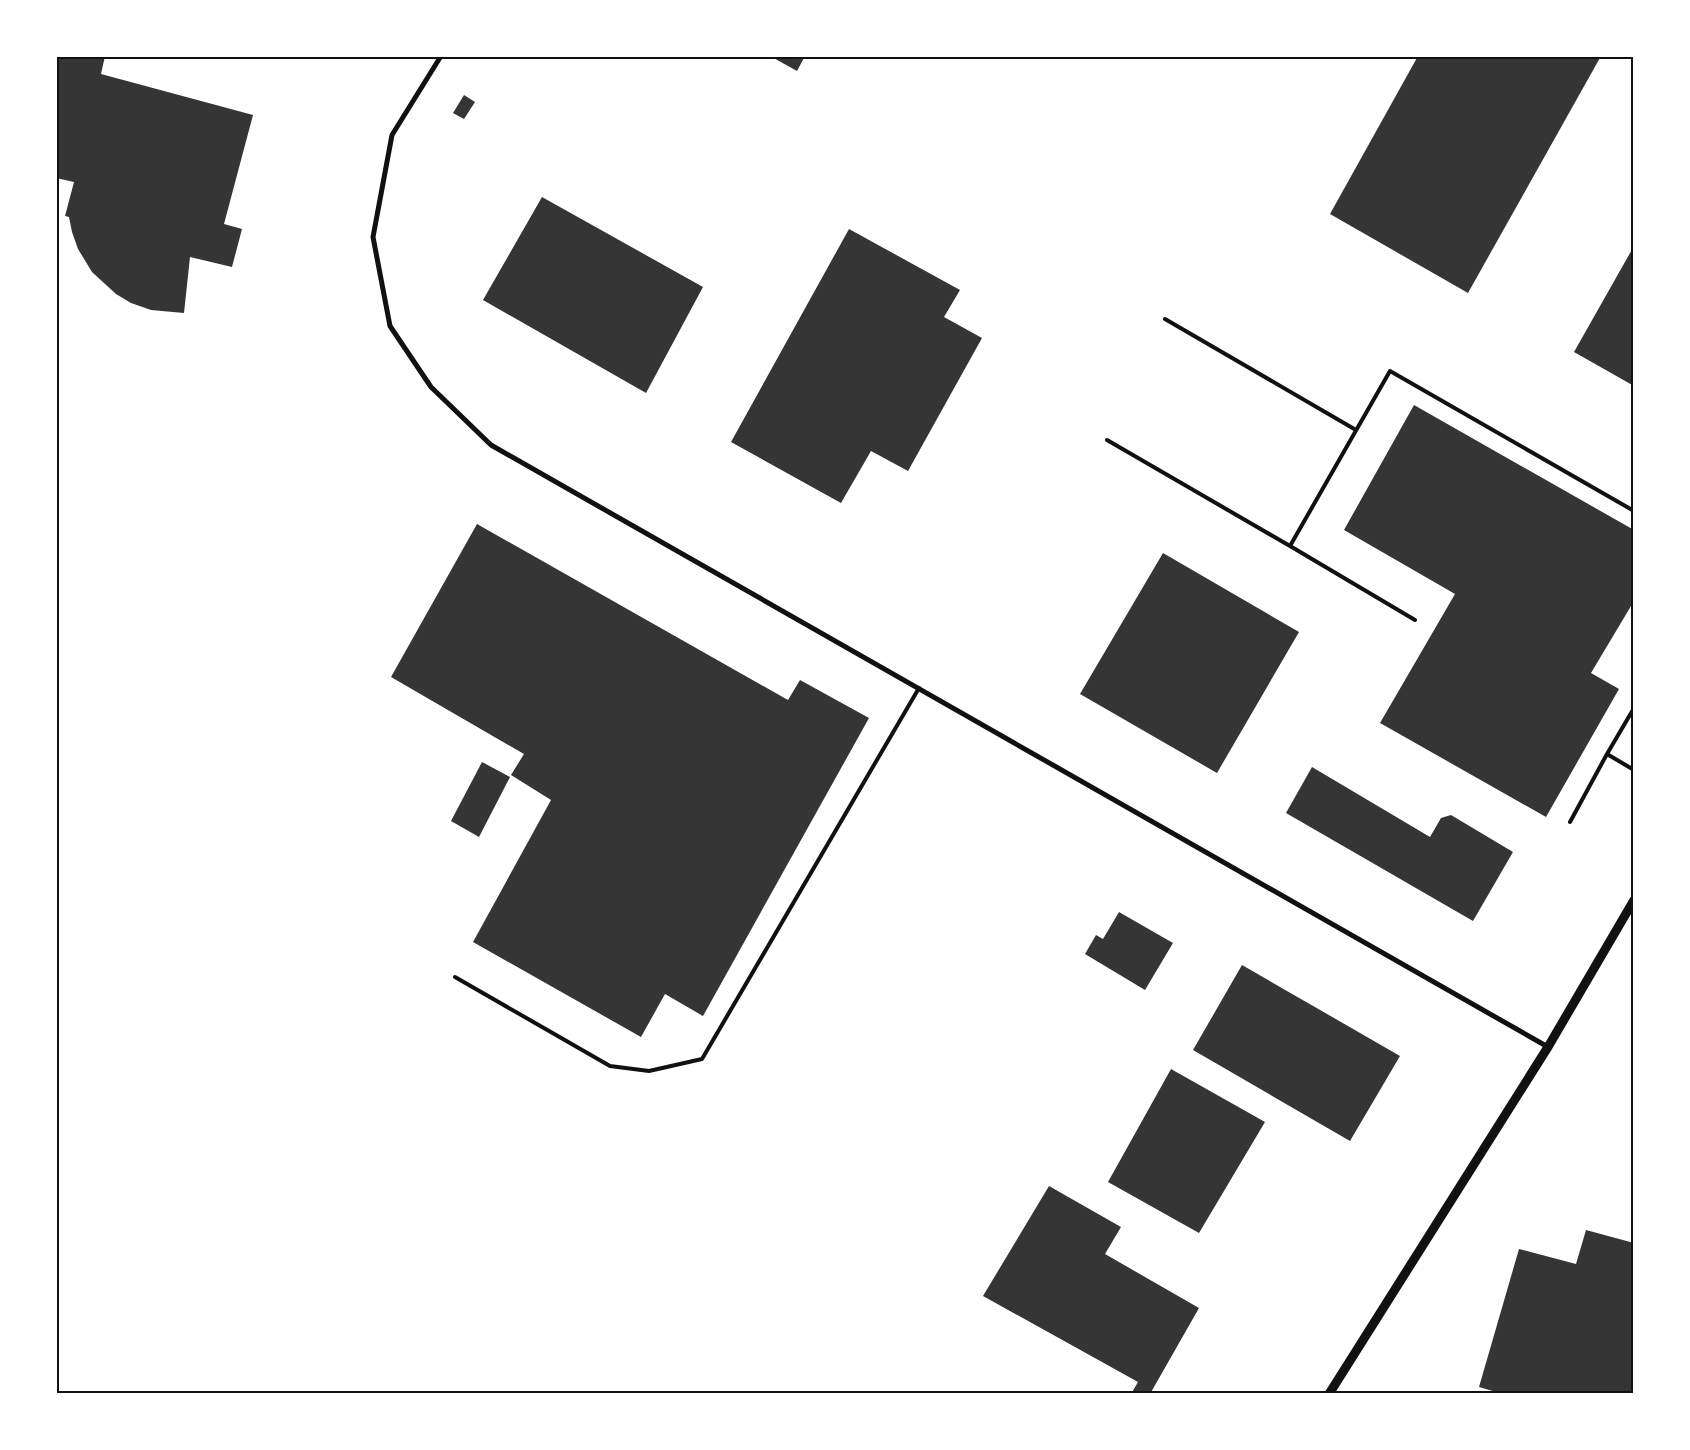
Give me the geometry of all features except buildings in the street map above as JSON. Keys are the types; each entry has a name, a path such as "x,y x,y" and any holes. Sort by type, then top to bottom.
{"street":[{"path":"441,56 392,135 373,237 390,326 431,387 491,445 1548,1047"},
{"path":"1329,1394 1548,1047 1634,900"}],"lane":[{"path":"1165,319 1356,430"},
{"path":"1290,546 1390,371 1634,511"},
{"path":"1107,440 1415,620"},
{"path":"455,977 610,1066 649,1071 702,1059 919,688"},
{"path":"1570,822 1634,708"},
{"path":"1607,754 1634,770"}]}
